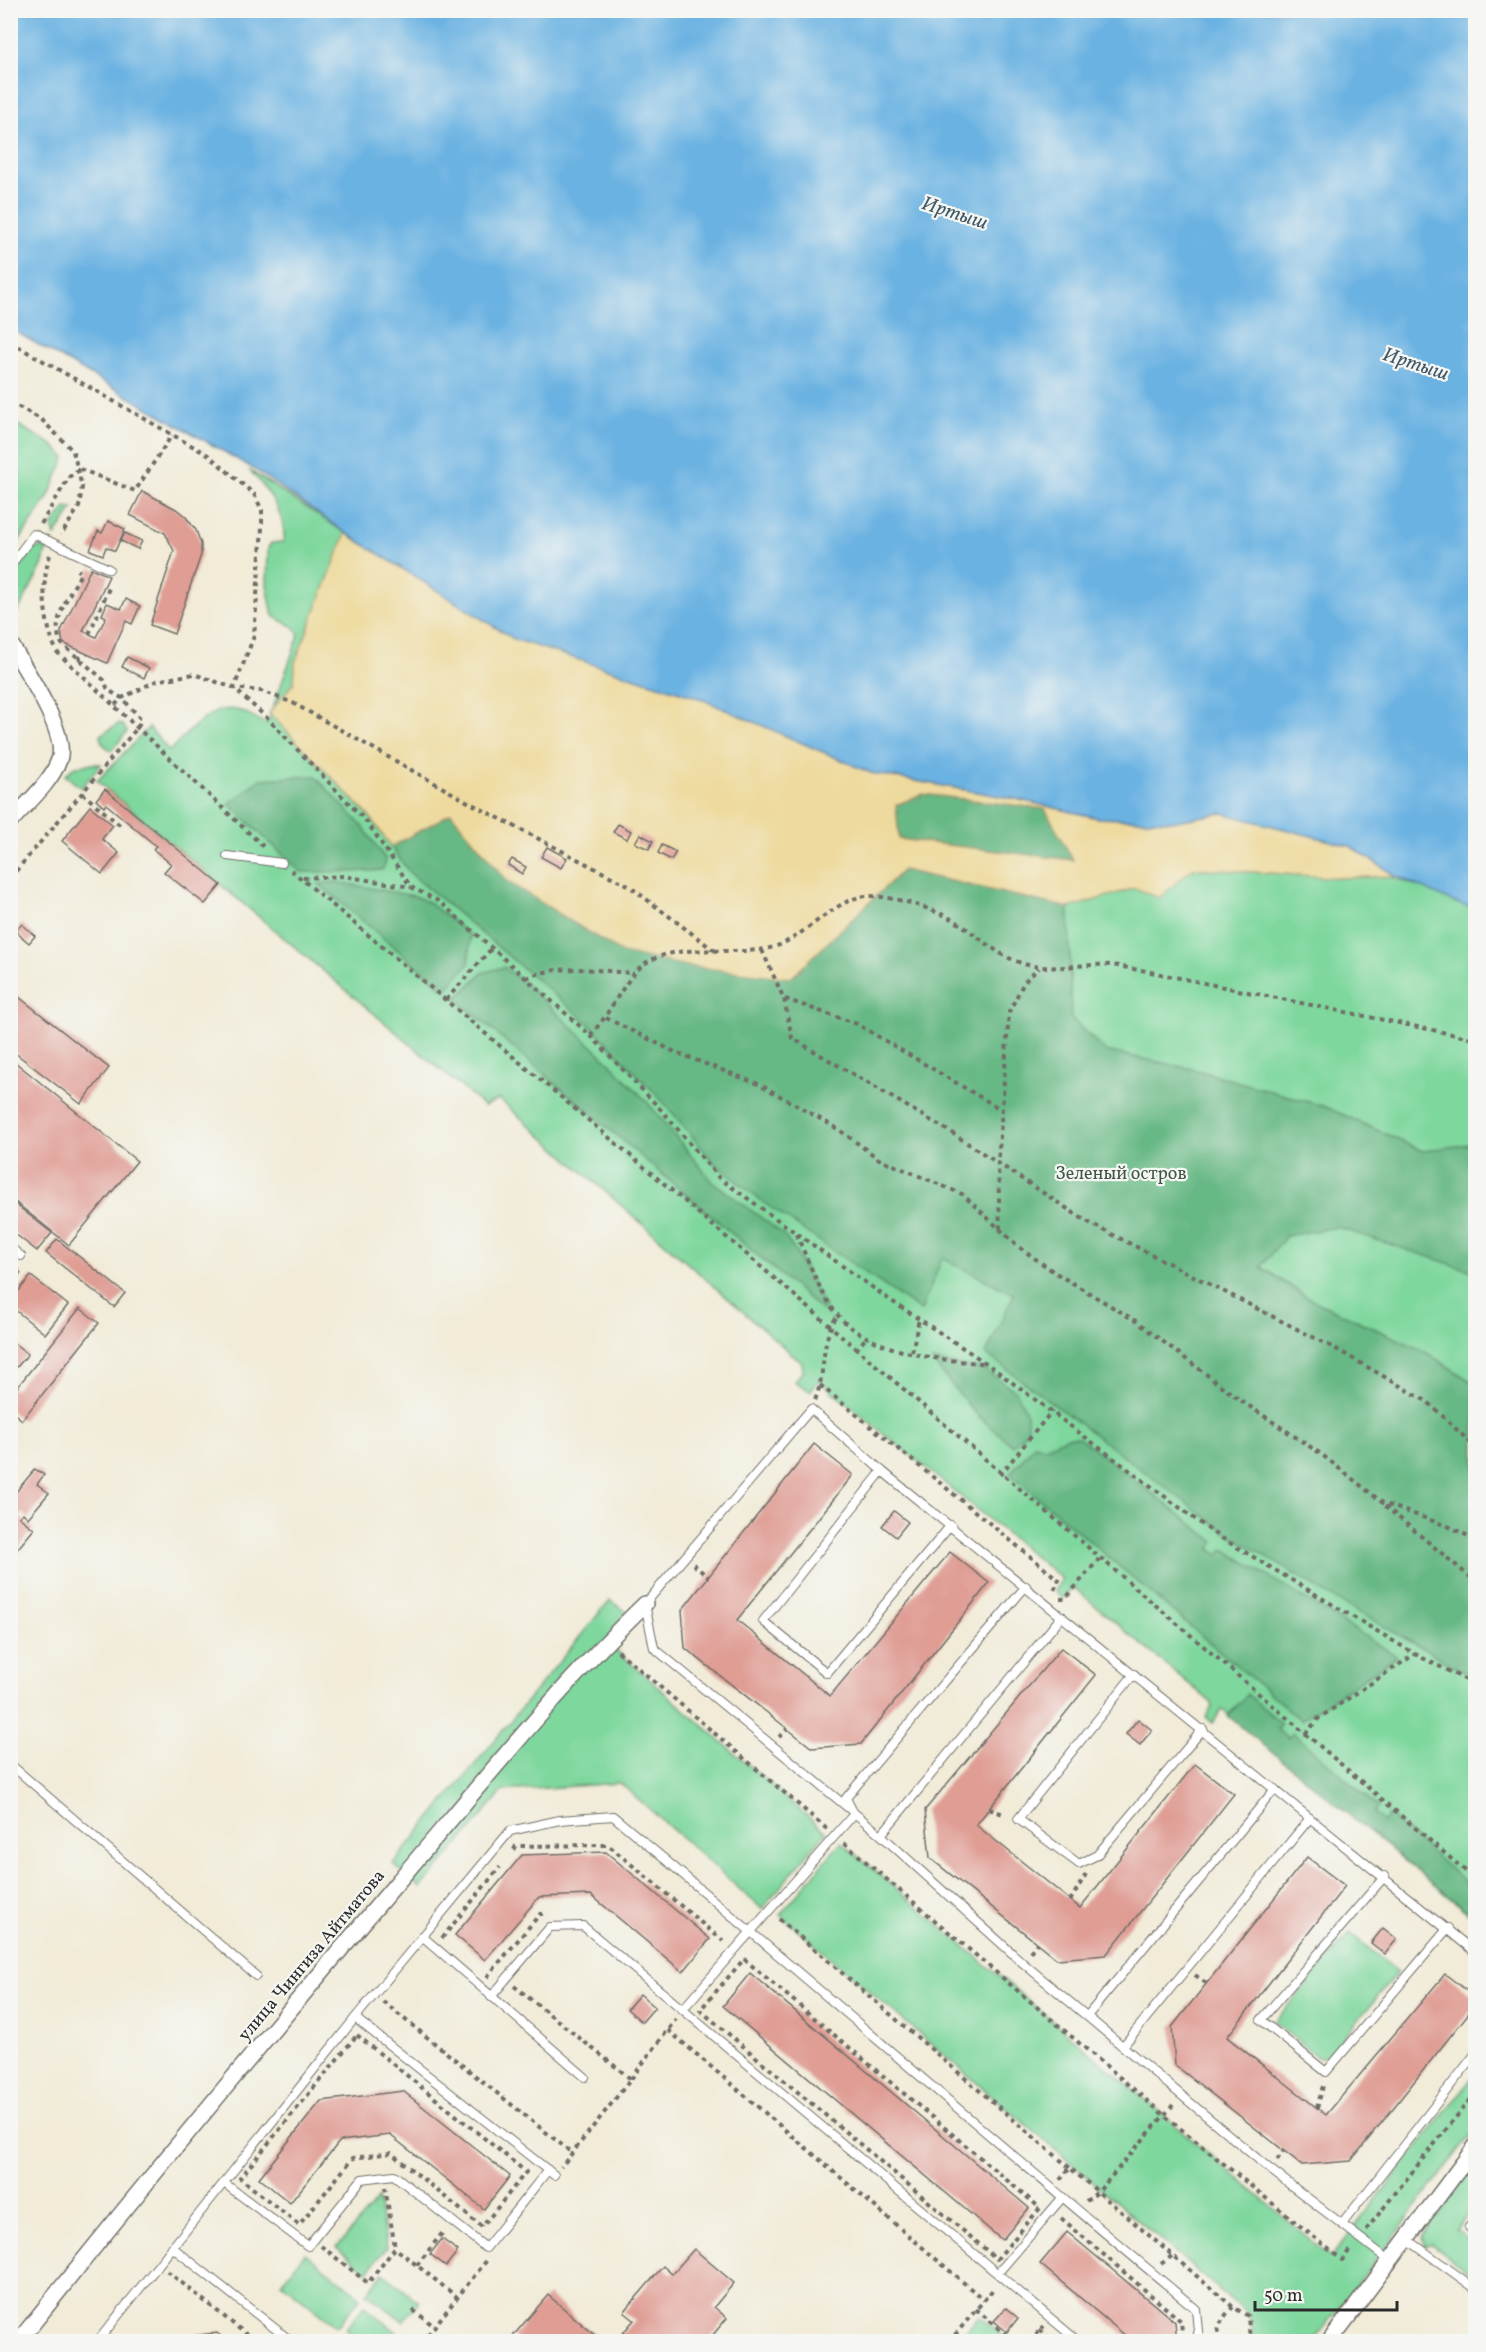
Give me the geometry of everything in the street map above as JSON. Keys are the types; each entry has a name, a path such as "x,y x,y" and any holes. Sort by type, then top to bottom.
{"street":[{"path":"10,643 61,740 60,759 52,773 10,822"},
{"name":"улица Чингиза Айтматова","path":"18,2342 303,1994 555,1697 645,1604"},
{"path":"1329,2342 1476,2146"}],"lane":[{"path":"10,566 34,534 109,569"},
{"path":"227,856 282,863"},
{"path":"10,1248 21,1256"},
{"path":"1390,2261 1271,2170 1180,2095 1124,2045 1023,1963 881,1835 654,1648 645,1604 811,1409 882,1471 1310,1818 1385,1876 1476,1953"},
{"path":"882,1471 763,1621 827,1673 951,1525"},
{"path":"854,1814 846,1798 1026,1586"},
{"path":"881,1835 1062,1616"},
{"path":"1134,1674 1018,1819 1079,1864 1097,1856 1203,1729"},
{"path":"12,1769 256,1976"},
{"path":"1088,2015 1275,1789"},
{"path":"683,2009 854,1814"},
{"path":"97,2342 355,2018 510,1831 560,1820 613,1816 752,1931 1062,2198 1196,2310 1199,2342"},
{"path":"1124,2045 1310,1818"},
{"path":"1385,1876 1261,2020 1326,2072 1448,1928"},
{"path":"491,1997 550,1927 583,1926 1079,2342"},
{"path":"422,1936 585,2077"},
{"path":"224,2183 308,2246 362,2178 394,2175 486,2248 551,2173 355,2018"},
{"path":"1342,2224 1476,2053"},
{"path":"998,2273 1062,2198"},
{"path":"1476,2220 1469,2228 1476,2234"},
{"path":"1407,2239 1476,2289"},
{"path":"172,2247 292,2342"}],"path":[{"path":"10,342 208,455 254,494 262,510 254,636 234,688"},
{"path":"10,402 42,420 58,433 73,451 79,468 82,487 80,507 61,535 47,564 45,585 48,627 57,652 138,727 180,770 282,863 829,1326 1476,1880"},
{"path":"79,468 135,491 172,434"},
{"path":"34,534 69,477 79,468"},
{"path":"10,878 138,727 141,720 122,698 108,690 104,680 79,660 58,638 57,622 81,573 72,563 57,556 56,545"},
{"path":"89,634 110,586"},
{"path":"79,660 82,651"},
{"path":"115,705 122,698 156,681 194,674 234,688 261,691 293,703 468,801 629,886 715,951"},
{"path":"234,688 268,719 367,822 411,887"},
{"path":"82,793 122,826"},
{"path":"302,878 343,876 411,887 440,902 590,1035 664,1113 719,1178 919,1319 986,1363 1215,1534 1415,1654 1476,1685"},
{"path":"590,1035 606,1018 633,973 646,962 670,953 762,950 789,941 842,905 868,896 939,914 962,926 998,954 1039,968 1109,965 1142,970 1476,1039"},
{"path":"446,1000 492,948"},
{"path":"762,950 784,999 792,1038 998,1164 1086,1221 1336,1349 1428,1402 1476,1448"},
{"path":"526,978 542,972 570,968 633,973"},
{"path":"1000,1229 998,1164 1009,1012 1024,982 1039,968"},
{"path":"784,999 858,1024 1002,1110"},
{"path":"606,1018 677,1053 761,1085 837,1129 879,1159 962,1194 1019,1247 1054,1272 1136,1321 1240,1400 1322,1454 1476,1582"},
{"path":"796,1233 838,1315 865,1339 946,1361 986,1363"},
{"path":"838,1315 829,1326 820,1384 1059,1580 1052,1591 1062,1600 1099,1559"},
{"path":"912,1352 919,1319"},
{"path":"856,1350 865,1339"},
{"path":"1000,1474 1052,1411"},
{"path":"1383,1503 1450,1527 1476,1540"},
{"path":"685,1558 708,1577"},
{"path":"613,1646 1165,2116 1342,2260 1476,2092"},
{"path":"1305,1734 1319,1718 1415,1654"},
{"path":"989,1809 1018,1819"},
{"path":"509,1856 516,1846 608,1845 724,1940 717,1949"},
{"path":"435,1947 502,1865"},
{"path":"479,1987 540,1914"},
{"path":"776,1915 1172,2256 1233,2307 1248,2316 1250,2342"},
{"path":"700,2010 744,1959 1040,2208 997,2259"},
{"path":"506,1979 631,2079"},
{"path":"383,2002 572,2153"},
{"path":"588,2133 683,2009"},
{"path":"668,2030 984,2300"},
{"path":"357,2035 526,2172 482,2227 391,2153 353,2158 298,2225 240,2178 357,2035"},
{"path":"1317,2108 1326,2072"},
{"path":"1082,2201 1089,2200 1098,2192 1165,2116 1180,2095"},
{"path":"1063,2185 1060,2180 1071,2168"},
{"path":"383,2176 395,2248 457,2297"},
{"path":"1052,2224 1059,2216 1181,2321 1183,2342"},
{"path":"417,2265 452,2221"},
{"path":"314,2240 368,2283 395,2248"},
{"path":"1150,2252 1158,2243"},
{"path":"1158,2264 1165,2263 1172,2256"},
{"path":"167,2271 256,2342"},
{"path":"949,2342 996,2286"},
{"path":"1217,2342 1217,2333 1222,2318 1233,2307"},
{"path":"976,2309 1014,2342"},
{"path":"413,2310 434,2326"},
{"path":"1030,2342 1044,2325"},
{"path":"1040,2330 1054,2342"},
{"path":"955,2335 963,2342"}],"green space":[{"path":"11,421 53,445 65,458 48,498 12,551"},
{"name":"Зеленый остров","path":"249,470 511,641 1386,875 1475,906 1475,1919 1224,1711 1221,1710 1213,1723 1206,1717 1213,1704 1073,1587 1062,1599 1054,1591 1062,1579 819,1381 810,1391 794,1381 803,1371 802,1363 499,1099 484,1106 97,781 149,727 169,751 201,720 220,710 241,711 267,724 299,635 294,627 273,616 267,585 268,548 271,543 284,542 284,531 274,503"},
{"path":"66,508 73,508 55,536 52,526"},
{"path":"39,547 47,548 42,566 18,611 11,609 11,580 32,551"},
{"path":"118,724 123,725 127,732 111,751 102,743 100,735"},
{"path":"88,764 101,764 81,788 65,775 73,768"},
{"path":"315,776 363,827 386,860 383,869 301,872 229,804 261,779"},
{"path":"923,794 1046,809 1074,861 899,839 896,805"},
{"path":"451,813 508,882 790,978 903,870 1069,908 1071,1018 1105,1051 1197,1070 1326,1107 1423,1151 1475,1143 1475,1272 1337,1227 1286,1236 1261,1267 1310,1299 1424,1351 1475,1384 1475,1678 1325,1593 1223,1530 986,1354 1014,1294 942,1258 921,1311 764,1203 714,1163 667,1106 588,1023 410,873 391,847"},
{"path":"337,882 414,896 428,902 470,935 469,963 445,990 319,884"},
{"path":"504,967 520,979 609,1062 648,1103 712,1181 784,1235 825,1308 822,1310 456,999 482,973"},
{"path":"932,1361 985,1370 1016,1391 1027,1414 1028,1429 1013,1446 974,1412"},
{"path":"1068,1437 1079,1437 1215,1542 1210,1549 1219,1555 1224,1549 1397,1656 1301,1720 1010,1474 1034,1445 1045,1447"},
{"path":"610,1600 630,1615 611,1646 826,1832 762,1909 620,1783 503,1791 421,1888 393,1864"},
{"path":"1247,1694 1281,1723 1277,1729 1288,1738 1293,1733 1378,1807 1373,1813 1383,1822 1389,1815 1475,1891 1475,1918 1228,1716"},
{"path":"841,1842 1331,2257 1475,2074 1475,2130 1314,2341 1253,2341 1250,2316 780,1915"},
{"path":"1350,1933 1398,1972 1327,2057 1317,2057 1274,2022"},
{"path":"1475,2164 1475,2206 1456,2230 1475,2246 1475,2276 1432,2244 1425,2245 1422,2237"},
{"path":"378,2199 387,2247 367,2272 337,2247"},
{"path":"305,2253 361,2297 337,2327 282,2283"},
{"path":"383,2273 419,2302 403,2321 367,2293"},
{"path":"364,2306 398,2333 391,2341 358,2341 345,2329"},
{"path":"979,2316 1009,2341 969,2341 962,2336"}],"sand":[{"path":"346,533 514,639 699,698 871,773 1016,799 1098,818 1177,821 1222,813 1350,846 1396,876 1340,878 1193,868 1159,898 1135,888 1069,908 903,870 791,978 687,966 622,953 508,882 451,813 391,847 371,818 269,713 294,682 295,662","holes":["923,794 1045,809 1073,860 899,839 896,805"]}],"water":[{"name":"Иртыш","path":"11,10 1475,11 1475,909 1453,902 1396,876 1350,846 1222,813 1177,821 1098,818 1016,799 871,773 699,698 514,639 346,533 254,469 11,329"}],"building":[{"path":"142,491 185,516 196,530 201,544 201,555 174,634 150,625 174,551 165,533 130,515"},
{"path":"108,521 125,529 115,551 106,547 103,555 90,550 98,531 102,533"},
{"path":"125,533 142,541 138,549 121,541"},
{"path":"91,568 109,576 83,631 96,637 106,617 102,615 107,603 121,609 126,599 140,606 132,624 126,621 107,663 63,643 62,638 61,631"},
{"path":"127,657 149,668 144,678 122,667"},
{"path":"105,789 221,885 205,904 164,872 171,864 153,849 156,846 106,804 104,807 96,800"},
{"path":"90,806 113,825 102,839 119,853 102,874 62,841"},
{"path":"618,824 631,831 627,839 613,832"},
{"path":"640,834 653,841 649,849 635,843"},
{"path":"662,845 676,852 671,860 658,853"},
{"path":"547,847 567,858 561,868 541,857"},
{"path":"512,859 526,867 522,874 508,865"},
{"path":"22,924 35,936 29,943 15,931"},
{"path":"10,990 109,1068 81,1104 10,1049"},
{"path":"10,1058 137,1161 69,1245 10,1198"},
{"path":"10,1200 52,1233 37,1251 10,1230"},
{"path":"57,1239 125,1293 114,1307 46,1253"},
{"path":"10,1264 21,1273 10,1287"},
{"path":"31,1276 68,1305 45,1334 10,1306 10,1301"},
{"path":"80,1308 99,1323 22,1420 10,1410 10,1387 15,1390"},
{"path":"10,1340 28,1354 17,1367 10,1363"},
{"path":"814,1444 853,1475 737,1620 830,1696 950,1552 989,1583 861,1744 812,1748 685,1648 682,1610"},
{"path":"35,1469 44,1475 37,1484 49,1493 28,1518 23,1513 19,1517 34,1529 10,1558 10,1499"},
{"path":"894,1511 908,1522 896,1537 882,1526"},
{"path":"1061,1648 1096,1675 976,1825 1080,1908 1195,1764 1234,1794 1106,1955 1057,1959 930,1858 925,1810"},
{"path":"1138,1719 1152,1730 1140,1745 1126,1734"},
{"path":"606,1852 710,1939 683,1972 591,1895 539,1897 485,1960 455,1935 522,1855"},
{"path":"1307,1857 1345,1886 1227,2037 1326,2115 1445,1974 1476,1998 1476,2004 1351,2161 1302,2165 1175,2065 1172,2027"},
{"path":"1383,1928 1397,1939 1385,1954 1371,1943"},
{"path":"750,1973 1029,2208 1002,2240 723,2006"},
{"path":"640,1994 655,2007 642,2022 627,2009"},
{"path":"403,2091 510,2176 484,2209 390,2135 340,2141 290,2203 259,2178 321,2101"},
{"path":"1067,2232 1175,2322 1177,2342 1133,2342 1040,2264"},
{"path":"442,2239 458,2251 446,2266 430,2254"},
{"path":"694,2249 734,2283 714,2307 727,2318 707,2342 615,2342 634,2320 624,2312 663,2266 672,2274"},
{"path":"548,2295 603,2342 520,2342 513,2336"},
{"path":"1006,2308 1018,2318 1007,2332 994,2321"},
{"path":"217,2333 228,2342 157,2342 157,2340"}]}
